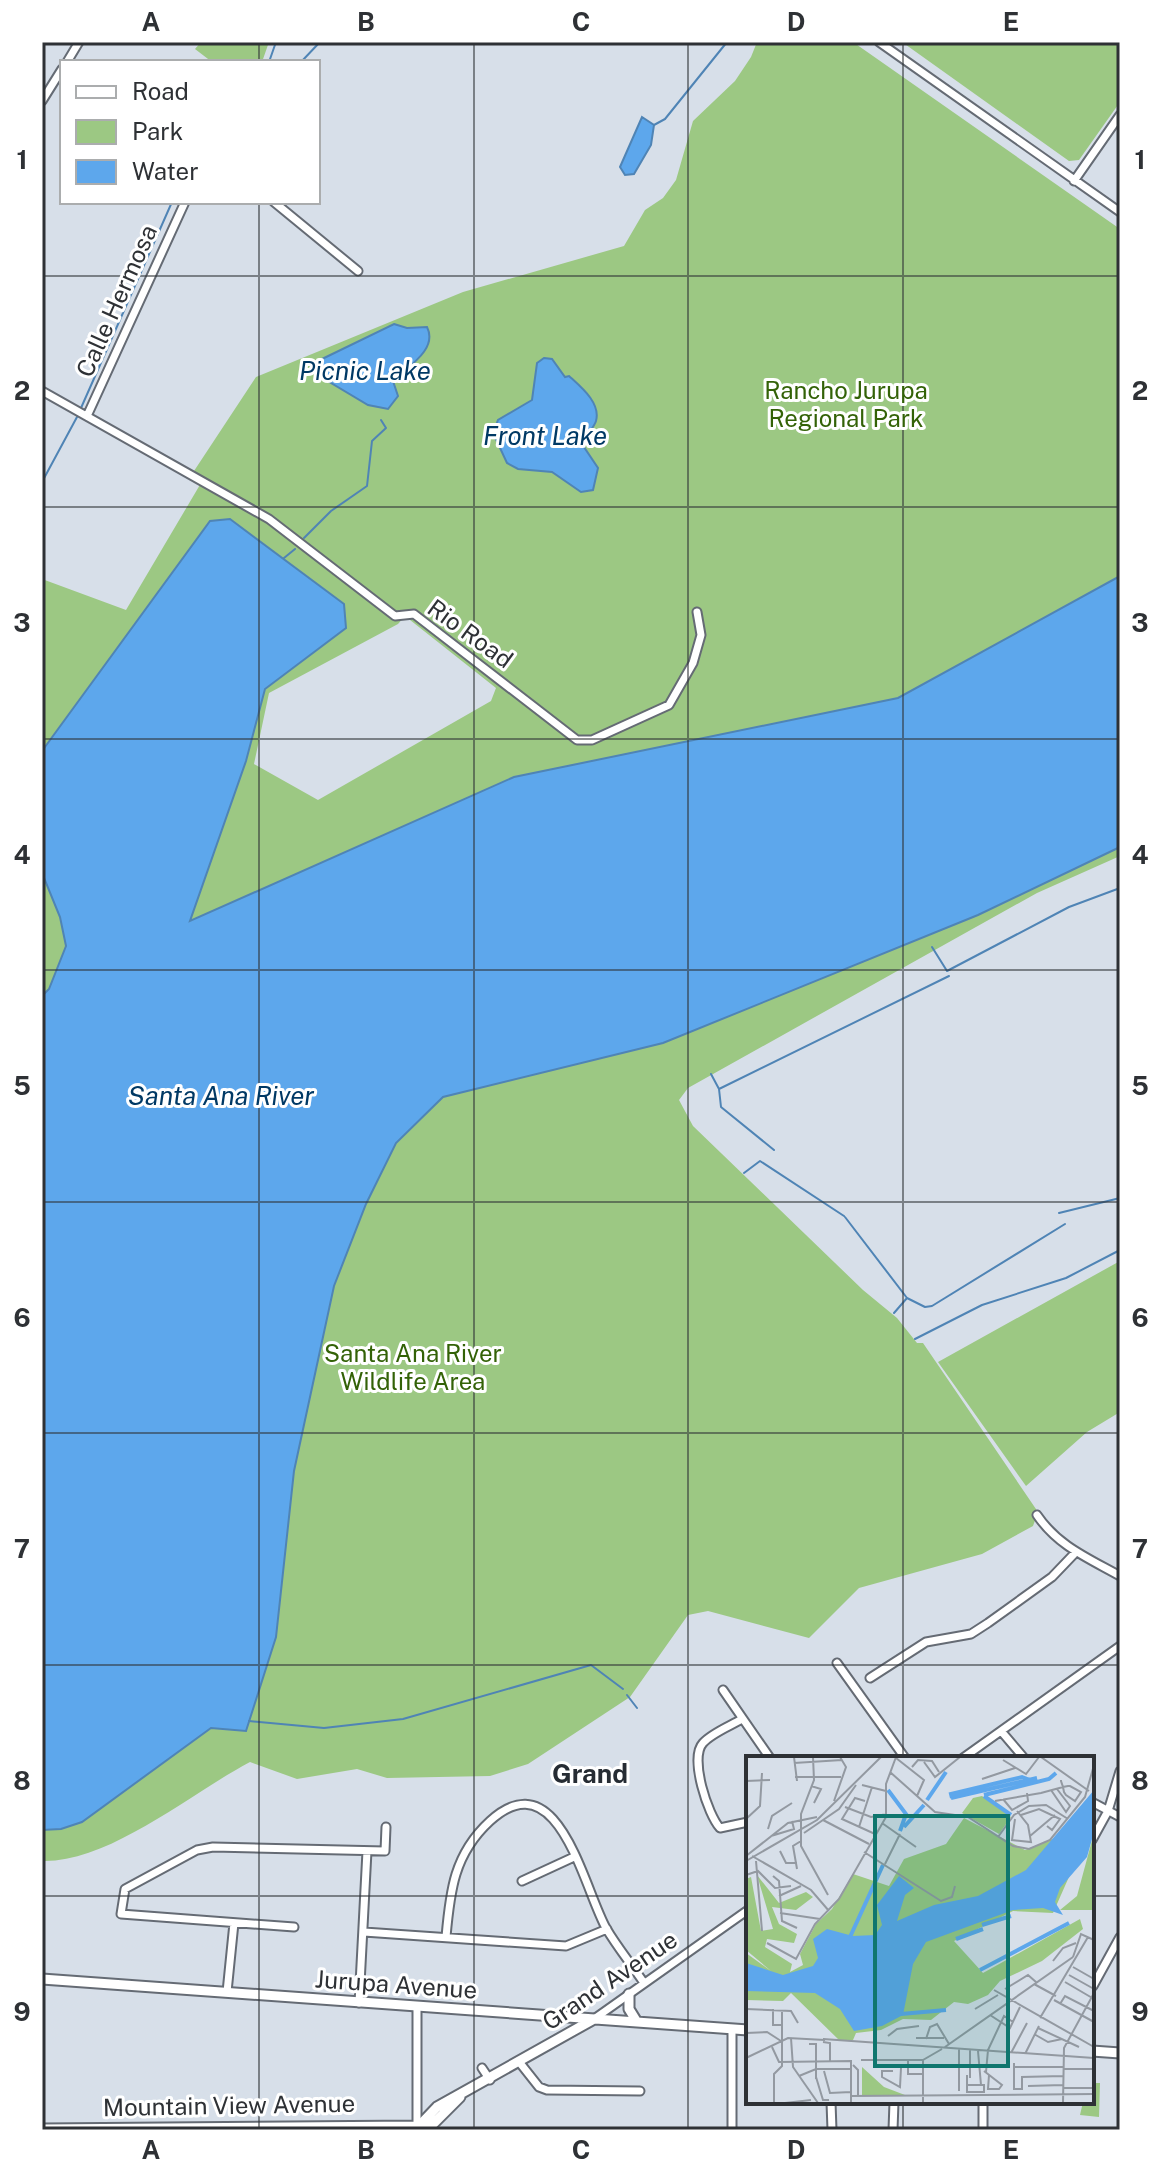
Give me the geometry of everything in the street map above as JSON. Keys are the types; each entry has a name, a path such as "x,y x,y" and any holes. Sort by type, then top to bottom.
{"main road":[{"name":"Jurupa Avenue","path":"42,1979 746,2030"},
{"path":"629,1994 629,2009 637,2022"},
{"path":"556,2017 562,2026 561,2038"},
{"name":"Grand Avenue","path":"422,2129 437,2107 460,2097 594,2019"},
{"path":"1094,2051 1120,2053"}],"street":[{"path":"68,60 79,42"},
{"path":"879,42 1120,212"},
{"path":"42,101 60,72"},
{"path":"1074,181 1120,115"},
{"name":"Calle Hermosa","path":"82,413 184,204"},
{"path":"276,204 358,271"},
{"name":"Rio Road","path":"42,391 269,519 395,616 414,614 577,740 592,740 669,705 693,663 701,635 697,612"},
{"path":"1037,1515 1049,1533 1075,1553 1120,1576"},
{"path":"870,1678 926,1642 971,1634 1052,1577 1075,1553"},
{"path":"966,1756 1120,1646"},
{"path":"837,1663 904,1756"},
{"path":"723,1690 769,1756"},
{"path":"742,1719 702,1743 697,1754 710,1816 720,1828 746,1822"},
{"path":"1001,1731 1022,1756"},
{"path":"1094,1836 1108,1811 1120,1771"},
{"path":"1094,1803 1120,1817"},
{"path":"446,1937 455,1868 478,1832 500,1812 522,1804 543,1809 562,1827 607,1929 644,1983"},
{"path":"294,1927 121,1914 125,1889 197,1850 217,1847 385,1851 386,1827"},
{"path":"359,2003 367,1851"},
{"path":"522,1881 574,1857"},
{"name":"Grand Avenue","path":"594,2019 746,1911"},
{"path":"227,1992 234,1923"},
{"path":"364,1932 566,1946 607,1929"},
{"path":"1094,1984 1120,1937"},
{"path":"417,2006 422,2129"},
{"path":"732,2029 732,2130"},
{"path":"520,2063 539,2087 547,2090 640,2091"},
{"path":"482,2068 490,2080"},
{"path":"831,2104 832,2130"},
{"path":"893,2130 894,2104"},
{"path":"983,2104 983,2130"},
{"name":"Mountain View Avenue","path":"42,2128 422,2129"}],"green space":[{"path":"201,42 269,42 263,60 209,60 195,49"},
{"name":"Santa Ana River Wildlife Area","path":"757,42 853,42 1120,229 1120,856 1037,893 688,1088 679,1100 693,1126 863,1290 897,1318 917,1343 923,1343 1038,1512 1033,1526 982,1554 859,1588 809,1638 708,1611 688,1615 630,1697 528,1764 490,1776 387,1778 357,1769 297,1779 250,1762 122,1839 68,1859 42,1861 42,579 126,610 204,478 194,471 256,377 463,292 624,246 645,210 663,198 676,180 693,121 735,81","holes":["405,616 496,688 491,701 318,800 254,764 269,693 398,624"]},
{"path":"902,42 1120,42 1120,102 1079,160 1069,161"},
{"path":"1120,1261 1120,1412 1087,1432 1026,1486 938,1362"},
{"path":"1094,2083 1100,2083 1099,2117 1080,2115 1083,2104 1094,2104"}],"water":[{"path":"642,117 654,125 651,145 634,174 625,175 620,167"},
{"name":"Picnic Lake","path":"394,324 407,328 427,327 429,343 420,357 393,381 398,396 388,409 368,405 311,371 312,365 320,360"},
{"name":"Front Lake","path":"544,358 552,359 565,377 569,376 584,390 596,408 596,421 582,444 598,468 593,490 581,492 552,472 518,469 507,463 493,433 498,420 532,400 537,363"},
{"name":"Santa Ana River","path":"230,519 344,604 346,628 265,689 246,761 190,921 514,777 898,698 1120,576 1120,847 978,915 663,1043 443,1097 396,1143 366,1204 334,1286 294,1471 276,1637 246,1731 211,1728 82,1822 61,1829 42,1830 42,996 49,989 66,946 60,917 42,873 42,751 210,521"}],"waterway":[{"path":"270,60 276,42"},
{"path":"303,60 320,42"},
{"path":"654,125 665,119 727,42"},
{"path":"81,408 171,204"},
{"path":"42,482 77,417"},
{"path":"304,538 331,511 367,486 372,441 386,428 381,420"},
{"path":"284,558 295,549"},
{"path":"932,947 947,971 1069,907 1120,888"},
{"path":"711,1074 719,1089 949,976"},
{"path":"719,1089 721,1107 774,1150"},
{"path":"744,1173 760,1161 844,1216"},
{"path":"1059,1213 1120,1198"},
{"path":"845,1217 907,1298"},
{"path":"894,1313 907,1298 925,1307 932,1306 1065,1224"},
{"path":"915,1339 982,1305 1066,1278 1120,1250"},
{"path":"249,1721 324,1728 403,1719 591,1665 623,1689"},
{"path":"627,1695 637,1708"}],"district":[{"name":"Grand","path":"590,1774"}],"park label":[{"name":"Rancho Jurupa Regional Park","path":"846,405"}]}
